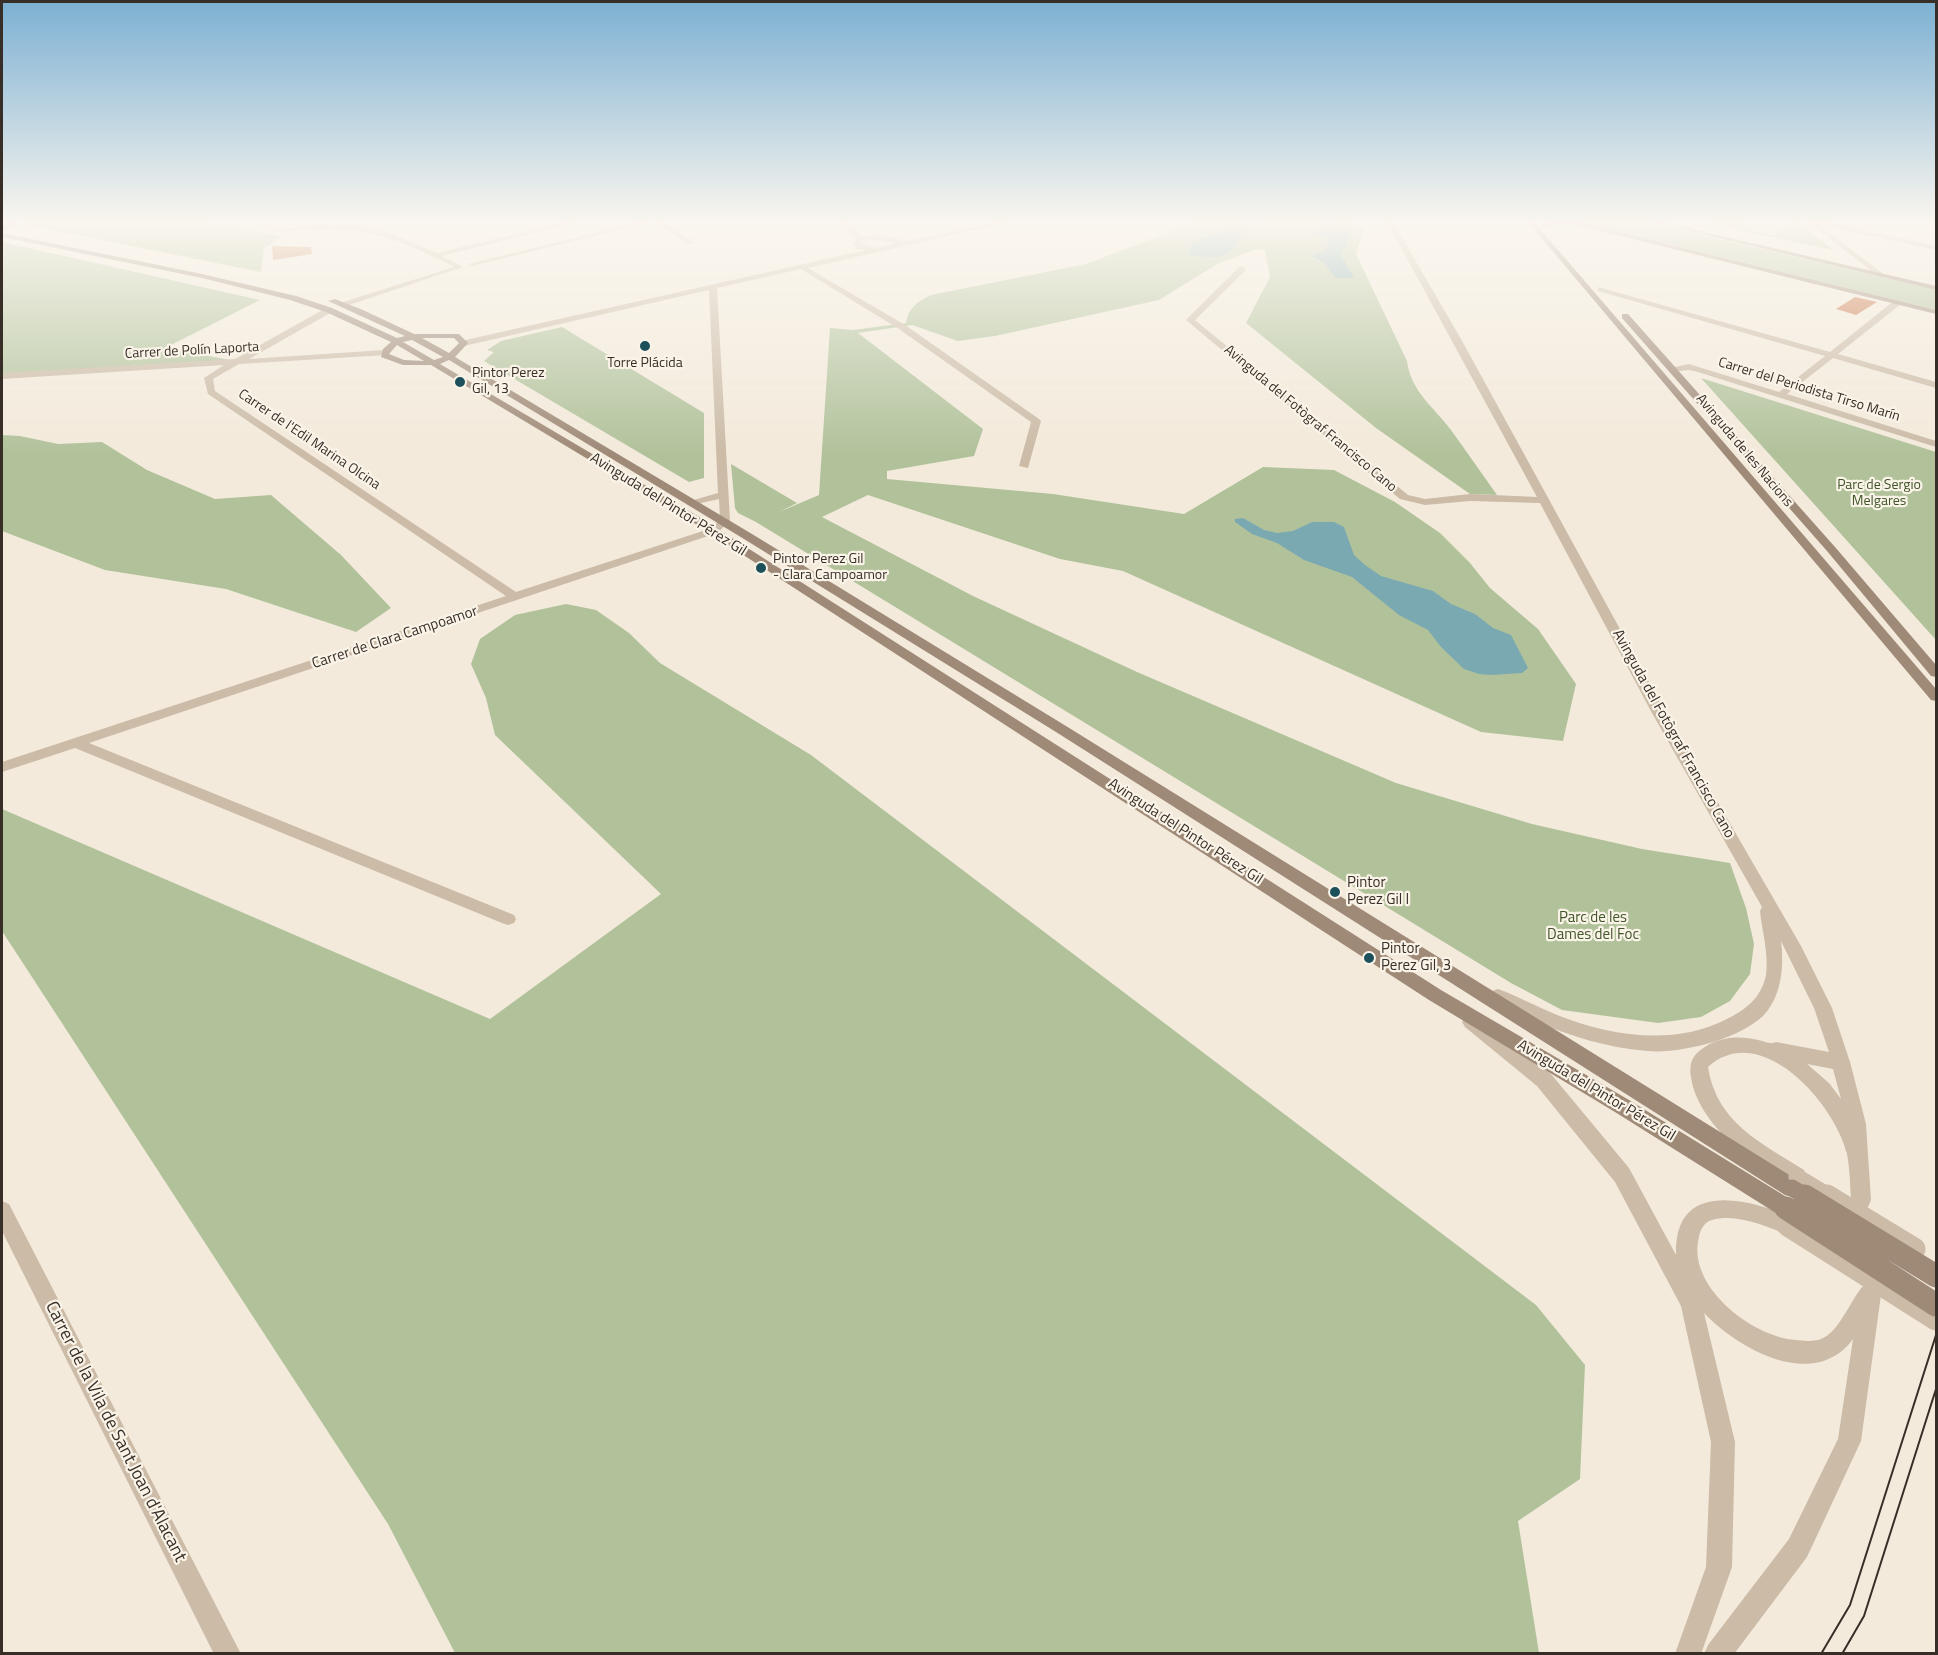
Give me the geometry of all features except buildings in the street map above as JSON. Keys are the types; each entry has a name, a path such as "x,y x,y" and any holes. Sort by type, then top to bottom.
{"main road":[{"name":"Avinguda del Pintor Pérez Gil","path":"292,299 329,310 396,341 713,531 1435,994 1622,1106 1787,1216 1936,1305"},
{"name":"Avinguda del Pintor Pérez Gil","path":"323,299 343,305 411,337 724,521 1795,1182 1936,1276"},
{"name":"Avinguda de les Nacions","path":"1597,299 1936,698"},
{"name":"Avinguda de les Nacions","path":"1610,299 1936,673"},
{"path":"1887,299 1936,312"},
{"name":"Avinguda del Pintor Pérez Gil","path":"386,350 396,341 411,337 456,336 464,343"},
{"path":"386,350 394,362 432,362 448,358 460,350 464,343"}],"street":[{"path":"343,305 360,299"},
{"path":"464,343 659,299"},
{"path":"713,531 724,521 714,299"},
{"path":"856,299 902,327 1036,421 1024,466"},
{"name":"Avinguda del Fotògraf Francisco Cano","path":"1211,299 1190,320 1404,497 1414,502 1426,503 1460,498 1544,500"},
{"name":"Avinguda del Fotògraf Francisco Cano","path":"1434,299 1659,713 1795,951 1823,1008 1841,1062 1856,1124 1856,1151 1862,1200"},
{"path":"1637,299 1936,385"},
{"path":"1782,394 1898,302"},
{"name":"Carrer de l'Edil Marina Olcina","path":"329,310 208,378 211,392 517,598"},
{"name":"Carrer de Polín Laporta","path":"245,356 386,350"},
{"name":"Carrer de Polín Laporta","path":"2,376 232,363 386,350"},
{"name":"Carrer del Periodista Tirso Marín","path":"1673,370 1689,367 1701,370 1936,444"},
{"path":"692,502 723,495"},
{"name":"Carrer de Clara Campoamor","path":"2,767 517,598 713,531"},
{"path":"76,743 508,919"},
{"name":"Avinguda del Fotògraf Francisco Cano","path":"1445,968 1538,1017 1605,1038 1645,1043 1686,1042 1708,1037 1732,1027 1758,1009 1774,974 1767,905"},
{"path":"1435,994 1544,1080 1622,1175 1690,1303 1723,1442 1719,1567 1688,1653"},
{"name":"Avinguda del Fotògraf Francisco Cano","path":"1738,1138 1717,1117 1698,1084 1698,1064 1706,1053 1719,1046 1738,1044 1841,1062"},
{"name":"Avinguda del Fotògraf Francisco Cano","path":"1767,1049 1799,1067 1822,1088 1838,1110 1856,1151"},
{"name":"Avinguda del Pintor Pérez Gil","path":"1738,1138 1795,1182 1936,1263"},
{"path":"1717,1653 1798,1548 1849,1441 1870,1295 1833,1345 1812,1352 1782,1350 1749,1336 1726,1319 1692,1277 1686,1254 1688,1232 1692,1221 1714,1209 1741,1209 1767,1215 1787,1216"},
{"name":"Carrer de la Vila de Sant Joan d'Alacant","path":"2,1211 228,1653"},
{"name":"Avinguda del Pintor Pérez Gil","path":"1787,1216 1936,1318"}],"green space":[{"path":"2,299 260,300 165,348 230,360 2,374"},
{"name":"Parc de les Dames del Foc","path":"1160,299 995,336 958,341 912,325 858,333 983,429 974,456 887,471 887,479 1053,494 1184,514 1263,467 1334,470 1395,502 1440,533 1470,563 1490,588 1538,629 1576,684 1563,741 1481,732 1123,571 1060,559 868,495 822,517 973,596 1137,672 1396,783 1532,824 1642,849 1730,863 1746,908 1754,944 1750,974 1730,1001 1701,1017 1658,1023 1562,1010 1511,983 738,513 735,508 731,464 797,503 779,512 819,495 830,328 853,330 906,323 909,313 922,300"},
{"path":"1258,299 1378,299 1407,361 1413,382 1451,430 1497,495 1470,494 1376,428 1246,323"},
{"path":"1892,299 1936,299 1936,310"},
{"path":"562,327 704,413 704,478 689,482 484,361 494,352 487,350 501,341"},
{"name":"Parc de Sergio Melgares","path":"1701,378 1936,452 1936,640"},
{"path":"2,435 20,436 58,444 102,442 147,470 215,499 271,495 341,555 391,608 356,632 226,589 105,570 2,531"},
{"path":"566,604 596,610 629,633 660,663 811,755 1536,1305 1585,1365 1580,1479 1518,1521 1539,1653 455,1653 388,1524 2,931 2,809 490,1019 661,894 495,735 486,698 471,664 480,639 515,615"}],"water":[{"path":"1243,518 1264,530 1277,533 1293,531 1312,522 1334,522 1344,527 1354,555 1365,565 1381,576 1433,591 1451,604 1475,614 1493,628 1511,635 1528,668 1522,673 1491,675 1464,669 1441,647 1428,630 1399,615 1352,577 1304,560 1277,543 1252,534 1235,522 1235,519"}],"tram line":[{"path":"1821,1654 1850,1605 1936,1335"},
{"path":"1842,1654 1864,1616 1936,1389"}],"place":[{"name":"Torre Plácida","path":"645,346"},
{"name":"Pintor Perez Gil, 13","path":"460,382"},
{"name":"Pintor Perez Gil - Clara Campoamor","path":"761,568"},
{"name":"Pintor Perez Gil I","path":"1335,892"},
{"name":"Pintor Perez Gil, 3","path":"1369,958"}]}
